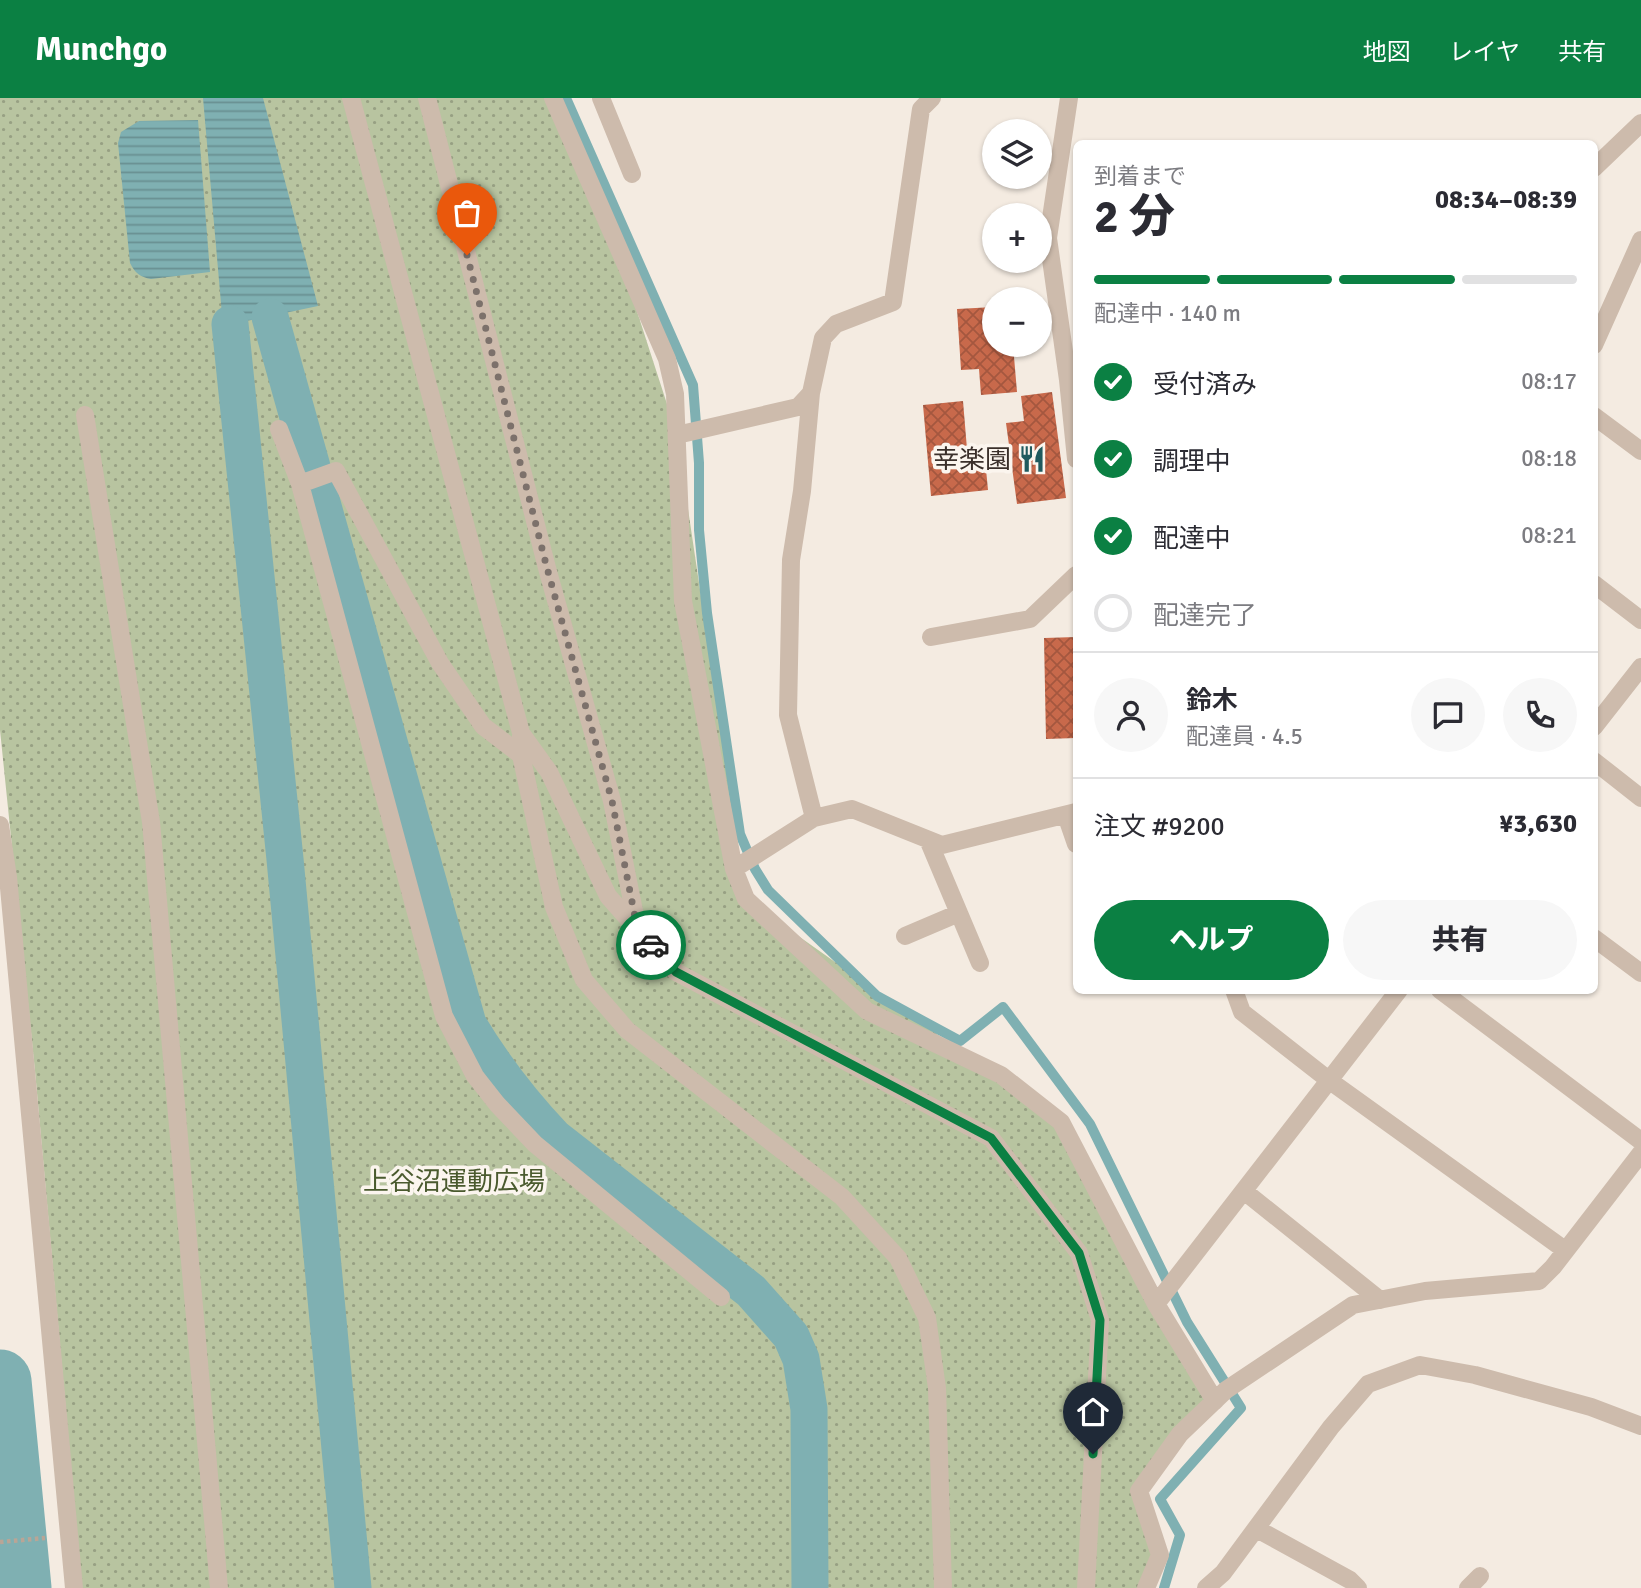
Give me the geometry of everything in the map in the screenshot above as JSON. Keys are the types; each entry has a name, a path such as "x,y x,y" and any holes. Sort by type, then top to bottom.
{"street":[{"path":"351,98 521,733 521,755 554,907 584,980 627,1030 842,1197 898,1258 927,1318 937,1388 943,1588"},
{"path":"426,98 547,568 612,801 638,932"},
{"path":"553,98 667,359 675,394 683,601 734,869 746,899 867,1011 1001,1076 1061,1122 1156,1304 1215,1401"},
{"path":"601,98 632,174"},
{"path":"814,818 788,715 791,560 802,491 811,393 822,338 836,324 893,302 921,109 932,98"},
{"path":"1069,98 1048,238 1072,377 1073,398"},
{"path":"1598,164 1641,123"},
{"path":"1598,336 1641,240"},
{"path":"677,435 797,407 811,393"},
{"path":"85,415 150,822 219,1588"},
{"path":"1598,419 1641,451"},
{"path":"279,429 300,484 444,1016 468,1064 497,1104 535,1144 721,1297"},
{"path":"300,484 336,471 440,663 483,726 521,755"},
{"path":"931,637 1030,619 1073,578"},
{"path":"1598,587 1641,620"},
{"path":"1598,722 1641,667"},
{"path":"521,733 549,772 608,896 676,972 991,1138 1079,1253 1100,1320 1086,1588"},
{"path":"1598,764 1641,798"},
{"path":"734,869 814,818 852,809 942,845 1071,813"},
{"path":"0,825 9,890 74,1588"},
{"path":"929,842 980,963"},
{"path":"905,936 959,913"},
{"path":"1598,941 1641,973"},
{"path":"1235,994 1242,1012 1330,1081 1565,1250"},
{"path":"1156,1304 1396,994"},
{"path":"1445,994 1641,1141"},
{"path":"1146,1588 1160,1555 1139,1491 1180,1434 1226,1390 1353,1305 1424,1291 1539,1282 1641,1153"},
{"path":"1244,1191 1380,1300"},
{"path":"1206,1588 1223,1573 1331,1427 1368,1384 1420,1365 1475,1374 1591,1407 1641,1426"},
{"path":"1256,1529 1350,1580 1358,1588"}],"path":[{"path":"0,1542 70,1535"}],"green space":[{"name":"上谷沼運動広場","path":"0,98 568,98 677,435 746,899 1061,1122 1215,1401 1139,1491 1160,1555 1146,1588 82,1588 35,1071 0,730"}],"water":[{"path":"203,98 263,98 318,306 223,326"},
{"path":"198,120 210,272 151,279 144,277 136,272 130,263 118,143 121,132 139,121"}],"building":[{"path":"982,308 982,357 1014,357 1017,392 981,395 979,369 961,370 957,309"},
{"path":"1052,392 1066,498 1017,504 1006,423 1024,421 1021,396"},
{"path":"963,401 968,461 985,459 988,490 931,496 923,405"},
{"path":"1073,637 1073,738 1046,739 1044,638"}],"waterway":[{"path":"566,98 693,385 699,463 699,530 707,613 740,834 755,869 768,890 877,996 960,1041 1003,1007 1090,1124 1187,1322 1241,1408 1160,1499 1180,1535 1164,1588"},
{"path":"270,317 468,1024 508,1083 554,1137 751,1291 791,1336 801,1359 809,1409 810,1588"},
{"path":"230,324 285,859 353,1588"},
{"path":"0,1381 20,1588"}],"way so far":[{"path":"467,255 547,568 612,801 638,932 651,945"}],"place":[{"name":"幸楽園","path":"1032,459"}],"route":[{"path":"651,945 676,972 991,1138 1079,1253 1100,1320 1093,1454"}]}
